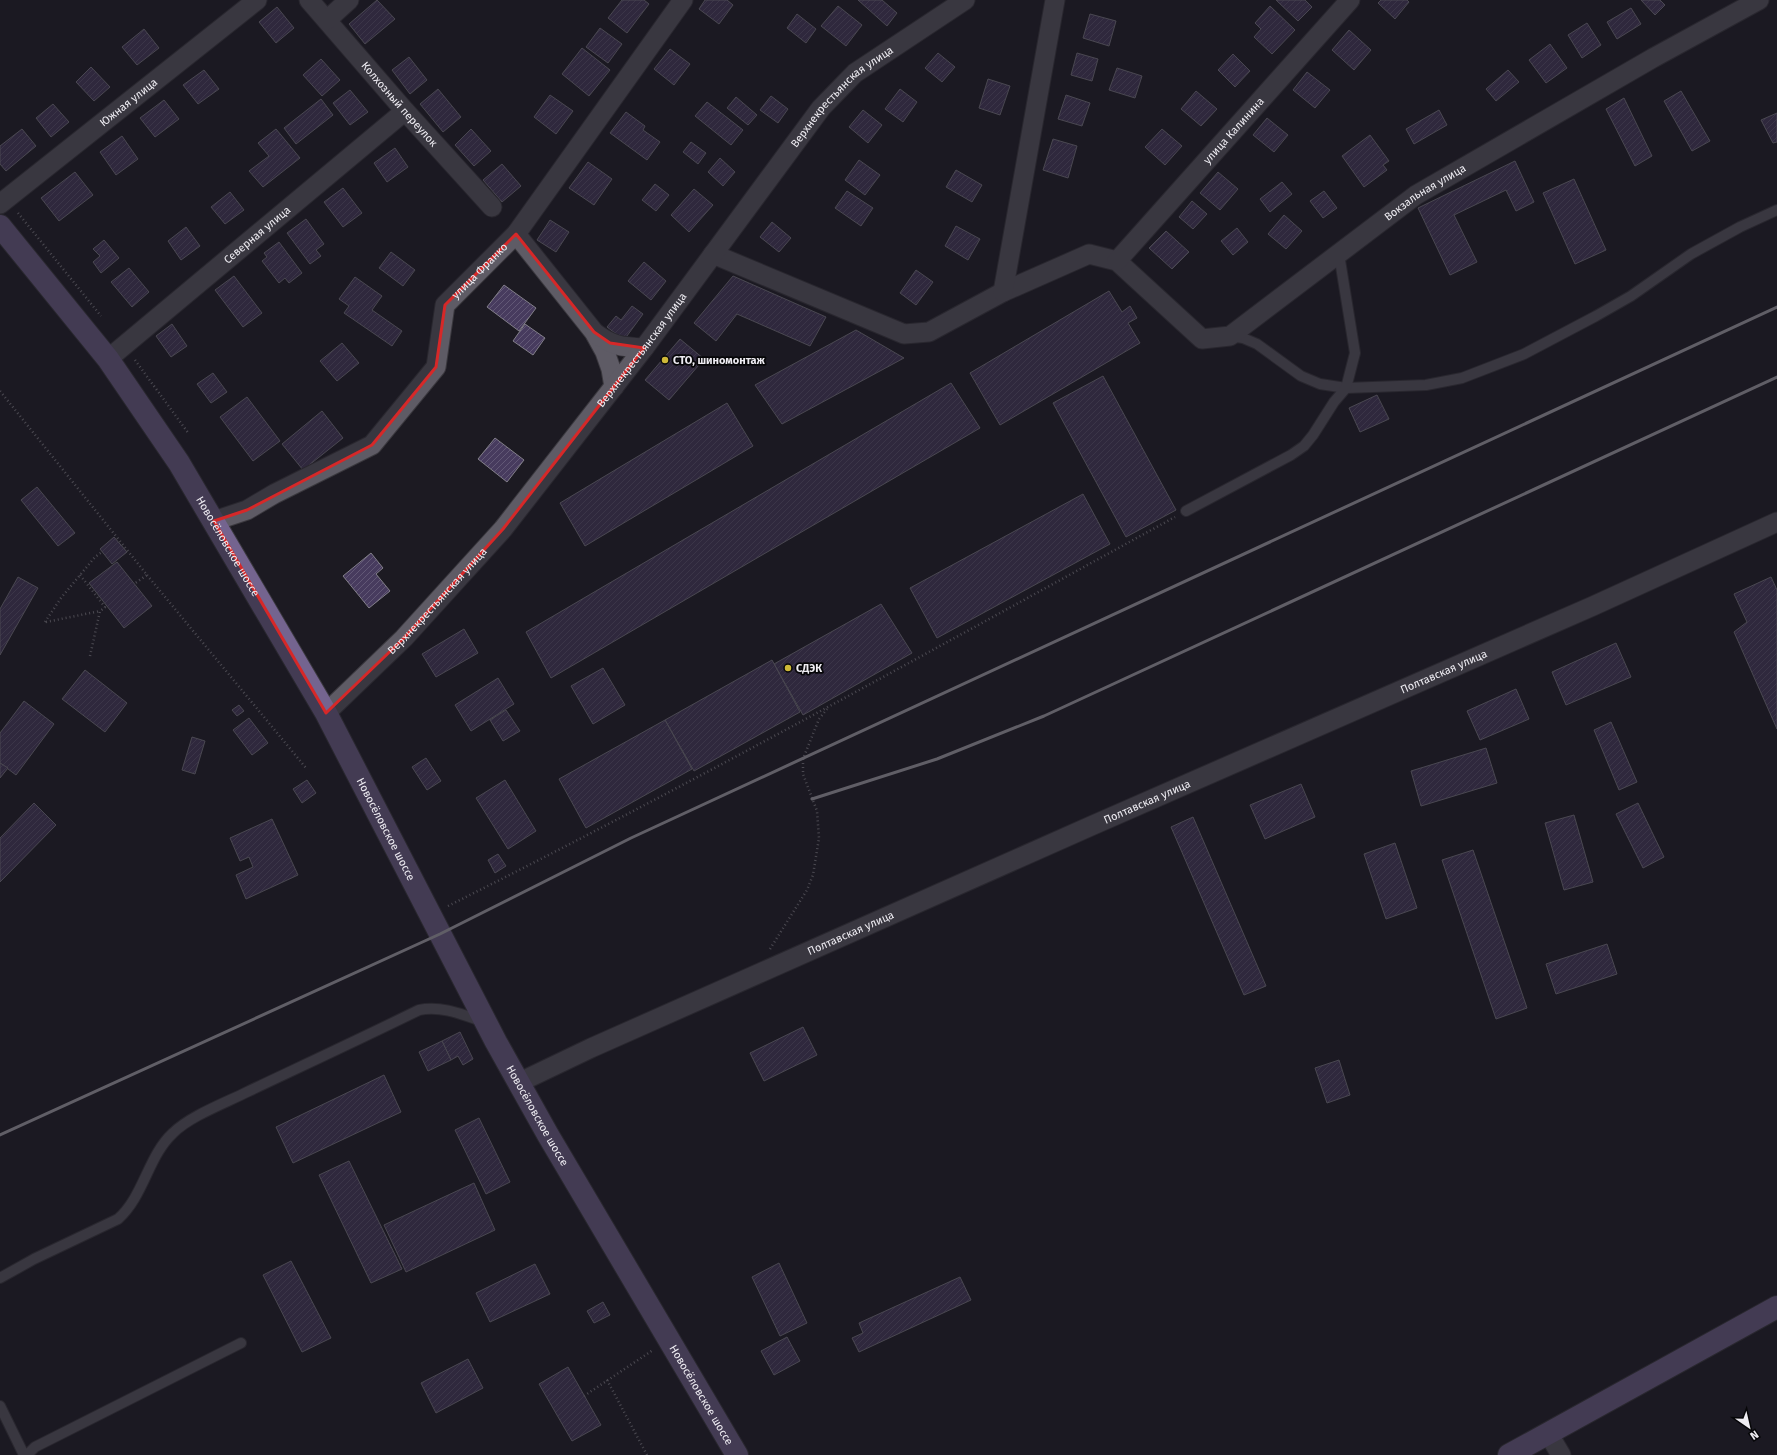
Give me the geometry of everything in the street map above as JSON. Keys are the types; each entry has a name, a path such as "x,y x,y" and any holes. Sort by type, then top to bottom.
{"main road":[{"name":"Новосёловское шоссе","path":"0,226 108,359 180,463 326,713 518,1082 737,1455"},
{"path":"1509,1455 1777,1307"}],"street":[{"name":"Южная улица","path":"0,204 257,0"},
{"name":"Колхозный переулок","path":"309,0 492,207"},
{"path":"327,20 349,0"},
{"name":"улица Франко","path":"214,521 247,510 274,494 372,445 436,367 445,305 516,234 684,0"},
{"name":"Верхнекрестьянская улица","path":"326,713 404,638 503,529 644,348 821,108 855,73 965,0"},
{"path":"1003,292 1055,0"},
{"name":"улица Калинина","path":"1117,261 1350,0"},
{"name":"Вокзальная улица","path":"1230,336 1416,195 1646,62 1759,0"},
{"name":"Северная улица","path":"108,359 406,111"},
{"path":"516,234 594,332 605,352 611,369 614,387"},
{"path":"713,254 904,334 929,332 1003,292 1089,254 1117,261 1202,339 1230,336"},
{"path":"594,332 610,343 626,347 644,348"},
{"name":"Полтавская улица","path":"518,1082 591,1048 1091,826 1593,606 1777,522"},
{"path":"1548,1433 1561,1455"}],"lane":[{"path":"1230,336 1243,338 1257,344 1301,376 1320,384 1346,388 1426,385 1462,378 1524,354 1596,316 1631,296 1691,254 1740,227 1777,210"},
{"path":"1186,511 1291,455 1304,446 1313,435 1334,402 1346,388 1355,353 1339,254"},
{"path":"0,1278 34,1259 118,1219 126,1212 133,1202 163,1142 174,1131 209,1111 419,1010 429,1008 438,1009 459,1013 486,1022"},
{"path":"0,1406 26,1455 35,1447 241,1342"}],"path":[{"path":"0,391 117,539 306,768"},
{"path":"430,914 586,837 828,708 1186,511"},
{"path":"80,575 106,606 100,611 45,622 61,598 80,575 95,557 102,552"},
{"path":"134,584 147,575"},
{"path":"90,656 100,611"},
{"path":"769,950 807,890 812,875 819,838 817,811 806,786 803,774 803,759 819,719 828,708"},
{"path":"584,1396 657,1347"},
{"path":"608,1380 647,1455"}],"highlighted area":[{"path":"516,234 594,332 610,343 644,348 503,529 404,638 326,713 214,521 247,510 372,445 436,367 445,305"}],"building":[{"path":"377,0 395,19 365,44 349,24"},
{"path":"622,0 644,0 649,4 627,33 608,18"},
{"path":"705,0 727,0 733,5 719,24 699,9"},
{"path":"858,0 882,0 897,13 887,26"},
{"path":"1276,0 1305,0 1312,7 1298,21"},
{"path":"1381,0 1407,0 1409,2 1395,19 1378,3"},
{"path":"1641,0 1660,0 1665,5 1655,15"},
{"path":"838,6 862,25 846,46 821,26"},
{"path":"1270,6 1295,30 1272,54 1254,37 1261,29 1255,23"},
{"path":"277,7 294,28 276,43 259,22"},
{"path":"1631,8 1641,24 1617,39 1607,22"},
{"path":"797,14 816,29 806,43 787,28"},
{"path":"1090,14 1116,21 1109,46 1083,38"},
{"path":"1587,23 1601,45 1582,58 1568,35"},
{"path":"600,28 622,44 608,63 586,47"},
{"path":"144,29 159,48 137,65 122,47"},
{"path":"1349,30 1371,50 1354,70 1332,50"},
{"path":"1550,44 1567,68 1546,83 1529,60"},
{"path":"582,48 610,70 589,96 562,74"},
{"path":"670,49 690,64 674,85 654,69"},
{"path":"938,53 955,67 942,82 925,68"},
{"path":"1077,53 1098,59 1092,81 1071,75"},
{"path":"1233,54 1250,71 1235,87 1218,70"},
{"path":"409,57 427,80 410,94 392,70"},
{"path":"321,59 340,80 322,96 303,75"},
{"path":"91,67 110,87 94,101 76,82"},
{"path":"1117,68 1142,76 1135,98 1109,90"},
{"path":"204,70 219,89 198,104 183,85"},
{"path":"1508,70 1519,82 1496,101 1486,89"},
{"path":"1307,72 1330,90 1315,108 1293,90"},
{"path":"988,79 1010,86 1000,115 979,108"},
{"path":"438,89 461,117 443,132 420,104"},
{"path":"900,89 917,102 903,122 885,109"},
{"path":"350,90 368,112 350,125 333,103"},
{"path":"1196,91 1217,109 1201,126 1181,109"},
{"path":"1681,91 1710,141 1692,151 1664,101"},
{"path":"550,95 573,111 556,134 534,117"},
{"path":"1066,95 1090,103 1082,126 1058,119"},
{"path":"771,96 788,109 778,123 760,110"},
{"path":"736,97 757,115 748,125 727,108"},
{"path":"1624,98 1652,156 1635,166 1606,109"},
{"path":"321,99 333,115 296,144 284,128"},
{"path":"164,100 179,119 155,137 140,118"},
{"path":"707,102 743,130 731,145 695,116"},
{"path":"53,104 69,122 51,137 36,118"},
{"path":"863,110 882,125 868,143 849,127"},
{"path":"1439,110 1447,125 1414,144 1406,129"},
{"path":"626,112 645,126 643,130 660,142 647,160 610,133"},
{"path":"1777,113 1777,142 1773,143 1761,120"},
{"path":"1267,118 1288,135 1274,152 1253,135"},
{"path":"22,129 36,146 6,171 0,164 0,146"},
{"path":"276,129 300,158 263,187 249,171 269,156 258,143"},
{"path":"471,129 491,151 474,166 455,145"},
{"path":"1162,129 1182,146 1165,165 1145,147"},
{"path":"1370,135 1389,161 1383,165 1387,170 1364,187 1342,156"},
{"path":"122,136 138,159 116,175 100,152"},
{"path":"1053,139 1077,146 1068,178 1043,170"},
{"path":"691,142 706,153 698,164 683,152"},
{"path":"395,148 408,167 387,182 374,163"},
{"path":"720,158 735,172 723,186 708,172"},
{"path":"859,160 880,175 865,195 845,180"},
{"path":"1515,161 1534,202 1516,211 1506,190 1454,215 1477,262 1450,275 1418,208"},
{"path":"588,162 612,179 594,205 569,188"},
{"path":"502,164 521,186 502,202 483,180"},
{"path":"956,170 982,185 972,202 946,187"},
{"path":"75,172 93,195 59,221 41,198"},
{"path":"1218,172 1238,189 1220,210 1200,193"},
{"path":"1574,179 1606,250 1575,264 1543,193"},
{"path":"1282,182 1292,194 1270,212 1260,199"},
{"path":"655,184 669,195 656,211 642,200"},
{"path":"343,188 362,213 343,227 324,202"},
{"path":"694,189 713,205 689,232 671,215"},
{"path":"847,191 873,208 861,226 835,208"},
{"path":"1324,191 1337,208 1323,218 1310,201"},
{"path":"230,192 244,210 225,224 211,207"},
{"path":"1192,201 1207,214 1193,229 1179,217"},
{"path":"1284,215 1302,231 1286,249 1268,234"},
{"path":"306,219 324,244 316,250 321,256 310,264 287,233"},
{"path":"550,220 569,232 556,252 537,240"},
{"path":"772,222 791,238 779,252 760,237"},
{"path":"956,226 980,239 968,260 945,246"},
{"path":"186,227 200,246 181,260 168,241"},
{"path":"1237,228 1248,242 1233,255 1221,241"},
{"path":"1166,231 1189,252 1172,269 1149,248"},
{"path":"104,240 119,258 101,273 93,262 100,256 93,249"},
{"path":"279,242 302,273 289,283 285,278 279,283 262,261 267,257 264,253"},
{"path":"391,252 415,270 403,286 379,268"},
{"path":"644,262 666,281 651,300 628,281"},
{"path":"129,268 149,292 132,307 111,282"},
{"path":"916,270 933,282 916,305 900,293"},
{"path":"234,276 262,313 243,327 215,290"},
{"path":"733,276 826,317 810,346 737,314 716,341 694,323"},
{"path":"355,277 382,296 372,310 402,331 392,346 344,313 349,306 339,299"},
{"path":"504,285 536,308 519,331 487,307"},
{"path":"1109,291 1122,312 1130,306 1137,318 1128,323 1140,343 1000,425 970,373"},
{"path":"632,306 643,314 624,340 607,327 616,316 621,320"},
{"path":"172,324 187,346 171,357 156,336"},
{"path":"525,324 545,338 533,355 513,341"},
{"path":"856,330 904,358 782,424 755,385"},
{"path":"680,339 704,359 669,400 645,380"},
{"path":"342,343 359,363 337,381 320,361"},
{"path":"213,373 227,392 211,403 197,384"},
{"path":"1103,376 1176,510 1126,537 1053,403"},
{"path":"951,383 980,428 551,678 526,632"},
{"path":"1377,395 1389,419 1360,432 1349,408"},
{"path":"247,397 280,441 253,461 220,417"},
{"path":"727,403 753,446 585,546 560,503"},
{"path":"322,411 343,438 303,470 282,444"},
{"path":"495,438 524,460 507,482 478,459"},
{"path":"37,487 75,533 58,546 21,500"},
{"path":"1083,494 1110,544 937,638 910,588"},
{"path":"114,537 127,552 112,564 100,549"},
{"path":"371,553 383,568 376,574 390,591 369,608 343,576"},
{"path":"117,562 152,606 124,628 89,583"},
{"path":"18,577 38,588 0,655 0,609"},
{"path":"1771,577 1777,590 1777,729 1734,632 1747,622 1734,594"},
{"path":"881,604 912,653 803,715 774,664"},
{"path":"464,629 478,653 436,677 422,654"},
{"path":"1616,643 1631,677 1566,705 1552,672"},
{"path":"772,660 800,712 694,771 665,720"},
{"path":"603,668 625,705 593,724 571,686"},
{"path":"85,670 127,703 105,732 62,699"},
{"path":"498,678 514,704 471,731 455,705"},
{"path":"1516,689 1529,719 1480,740 1467,711"},
{"path":"24,701 54,724 16,775 0,763 0,733"},
{"path":"239,705 244,711 237,716 232,710"},
{"path":"506,710 520,731 503,741 490,720"},
{"path":"249,718 268,743 252,755 233,730"},
{"path":"665,720 692,769 586,828 559,779"},
{"path":"1611,722 1637,782 1619,790 1594,730"},
{"path":"192,737 205,741 195,774 182,770"},
{"path":"1486,748 1497,783 1421,806 1411,771"},
{"path":"426,758 441,781 427,790 412,767"},
{"path":"0,763 8,768 0,778"},
{"path":"307,780 316,793 302,803 293,789"},
{"path":"505,780 536,831 508,849 476,798"},
{"path":"1301,784 1315,817 1265,839 1250,805"},
{"path":"34,803 56,825 0,882 0,838"},
{"path":"1638,803 1664,857 1643,868 1616,814"},
{"path":"1574,815 1593,882 1564,890 1545,823"},
{"path":"1193,817 1266,986 1244,995 1171,827"},
{"path":"272,819 298,875 246,899 236,875 253,867 249,857 240,861 230,838"},
{"path":"1395,843 1417,908 1386,919 1364,854"},
{"path":"1473,850 1527,1008 1496,1019 1442,860"},
{"path":"498,854 506,866 495,873 488,860"},
{"path":"1607,944 1617,974 1556,994 1546,964"},
{"path":"803,1027 817,1055 764,1081 750,1053"},
{"path":"460,1032 473,1059 463,1065 458,1056 451,1060 442,1041"},
{"path":"442,1041 451,1060 428,1071 419,1052"},
{"path":"1339,1060 1350,1095 1327,1103 1315,1068"},
{"path":"384,1075 401,1112 293,1163 276,1127"},
{"path":"479,1118 510,1182 486,1194 455,1130"},
{"path":"349,1161 402,1269 371,1283 319,1175"},
{"path":"474,1183 495,1230 406,1272 384,1225"},
{"path":"291,1261 331,1338 302,1352 263,1275"},
{"path":"779,1263 807,1323 780,1336 752,1277"},
{"path":"535,1264 550,1294 490,1322 476,1293"},
{"path":"960,1277 971,1300 859,1352 852,1338 863,1333 859,1323"},
{"path":"603,1302 610,1315 594,1323 587,1311"},
{"path":"787,1337 800,1361 774,1375 761,1351"},
{"path":"468,1359 483,1388 436,1413 421,1383"},
{"path":"568,1367 601,1425 572,1441 539,1384"}],"railway":[{"path":"0,1135 440,934 631,838 1777,307"},
{"path":"812,799 937,759 1044,716 1777,377"}],"place":[{"name":"СТО, шиномонтаж","path":"665,360"},
{"name":"СДЭК","path":"788,668"}]}
